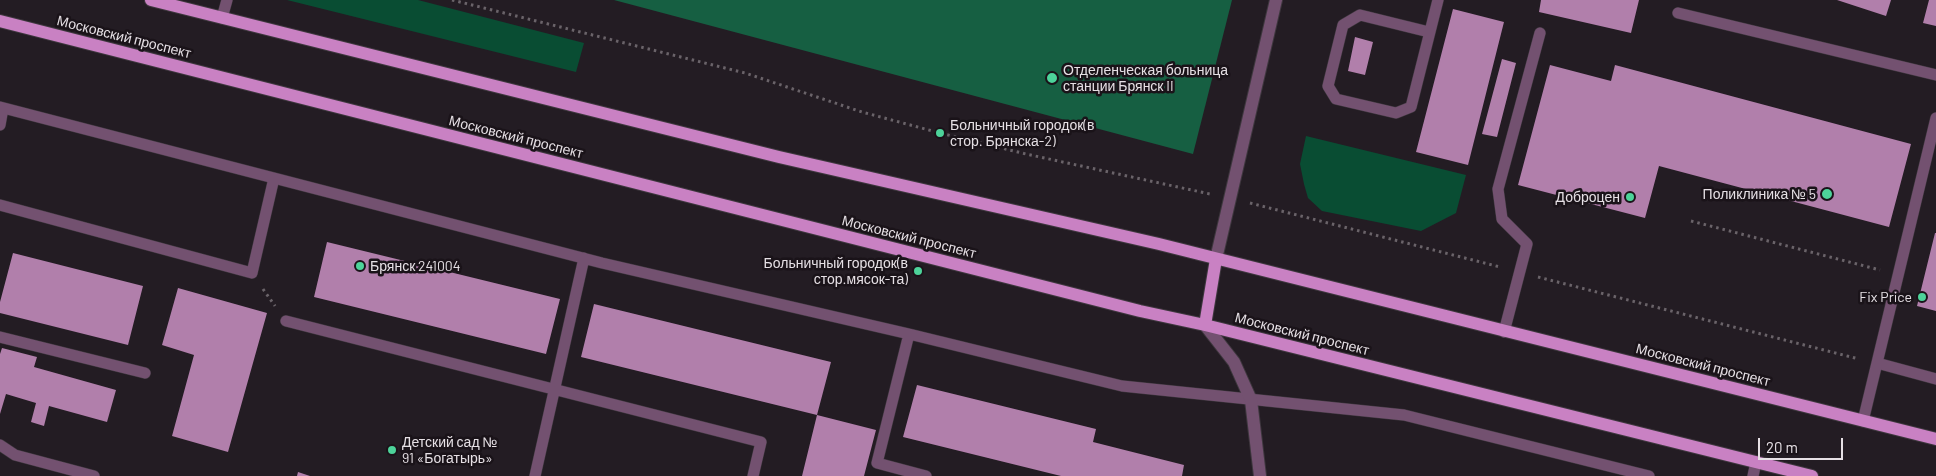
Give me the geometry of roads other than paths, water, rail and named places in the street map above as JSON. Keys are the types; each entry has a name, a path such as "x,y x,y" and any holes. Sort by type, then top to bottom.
{"main road":[{"name":"Московский проспект","path":"151,0 779,157 1159,244 1936,439"},
{"name":"Московский проспект","path":"0,22 1112,304 1205,325 1812,476"},
{"path":"1205,325 1216,259"}],"street":[{"path":"1216,259 1276,0"},
{"path":"1205,325 1234,362 1251,400 1260,476"}],"lane":[{"path":"222,18 226,0"},
{"path":"1429,32 1360,16 1343,26 1328,86 1336,99 1396,113 1411,107 1438,0"},
{"path":"1678,13 1936,76"},
{"path":"1504,332 1527,244 1502,219 1498,189 1540,33"},
{"path":"0,125 2,108 584,258 1122,386 1404,415 1649,476"},
{"path":"1863,421 1936,118"},
{"path":"0,205 252,272 274,178"},
{"path":"535,476 584,258"},
{"path":"286,321 761,442 753,476"},
{"path":"909,334 877,464 926,476"},
{"path":"0,338 145,373"},
{"path":"1876,363 1936,378"},
{"path":"0,445 15,455 94,476"},
{"path":"1753,476 1756,462"}],"place":[{"name":"Отделенческая больница станции Брянск II","path":"1052,78"},
{"name":"Больничный городок(в стор. Брянска-2)","path":"940,133"},
{"name":"Поликлиника № 5","path":"1827,194"},
{"name":"Доброцен","path":"1630,197"},
{"name":"Брянск 241004","path":"360,266"},
{"name":"Больничный городок(в стор.мясок-та)","path":"918,271"},
{"name":"Fix Price","path":"1922,297"},
{"name":"Детский сад № 91 «Богатырь»","path":"392,450"}]}
